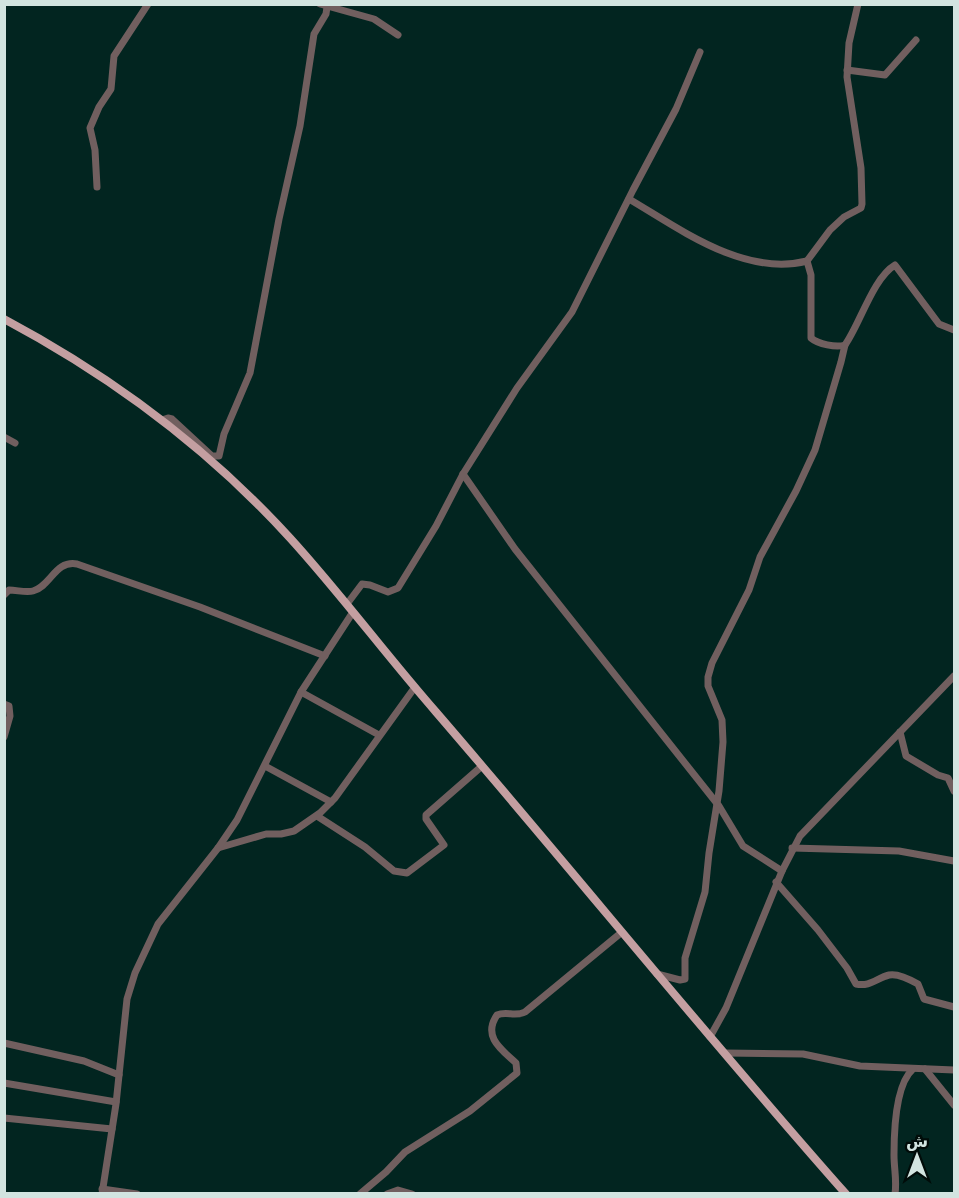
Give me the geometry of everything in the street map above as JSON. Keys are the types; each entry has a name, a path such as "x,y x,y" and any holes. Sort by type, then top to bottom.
{"main road":[{"path":"4,319 48,342 92,370 162,420 264,511 347,604 710,1037 846,1194"}],"street":[{"path":"97,187 95,150 90,129 99,107 111,89 114,56 148,4"},
{"path":"629,199 729,255 756,262 783,264 807,261 830,230 844,217 861,208 862,204 861,168 847,70 849,43 858,4"},
{"path":"162,420 172,419 212,456 219,456 224,434 250,373 277,229 300,126 314,34 326,14 324,6 374,19 398,35"},
{"path":"847,70 885,75 916,40"},
{"path":"347,604 362,584 388,592 398,588 436,526 463,474 517,388 572,312 676,110 700,52"},
{"path":"807,261 811,275 811,338 826,344 845,345"},
{"path":"657,974 680,980 686,977 685,958 705,895 717,804 723,725 708,686 709,670 749,590 760,557 776,530 815,450 845,345 864,306 894,265 939,324 954,330"},
{"path":"4,437 15,443"},
{"path":"463,474 515,549 717,804 743,846 782,871"},
{"path":"4,595 9,590 31,592 38,590 64,565 77,564 200,606 325,656"},
{"path":"137,1194 102,1191 116,1101 127,999 135,973 158,924 218,849 237,820 301,693 353,612"},
{"path":"710,1037 726,1008 776,882 792,848 809,826 954,676"},
{"path":"218,849 266,834 289,833 317,816 331,802 415,687"},
{"path":"301,693 379,735"},
{"path":"4,704 9,706 10,710 4,737"},
{"path":"900,732 906,756 938,775 948,778 954,791"},
{"path":"265,766 331,802"},
{"path":"317,816 364,847 394,871 407,873 444,845 426,819 426,815 482,766"},
{"path":"792,848 899,851 954,861"},
{"path":"776,882 818,930 847,968 856,984 867,985 894,975 918,984 924,999 954,1007"},
{"path":"360,1194 405,1152 470,1111 517,1073 516,1063 500,1050 493,1038 492,1025 496,1015 525,1012 622,932"},
{"path":"4,1043 74,1058 119,1075"},
{"path":"724,1053 803,1054 860,1066 954,1070"},
{"path":"895,1194 897,1181 894,1155 896,1120 904,1078 913,1069"},
{"path":"925,1069 954,1105"},
{"path":"4,1083 116,1101"},
{"path":"4,1118 112,1129"},
{"path":"387,1194 398,1190 412,1194"}]}
